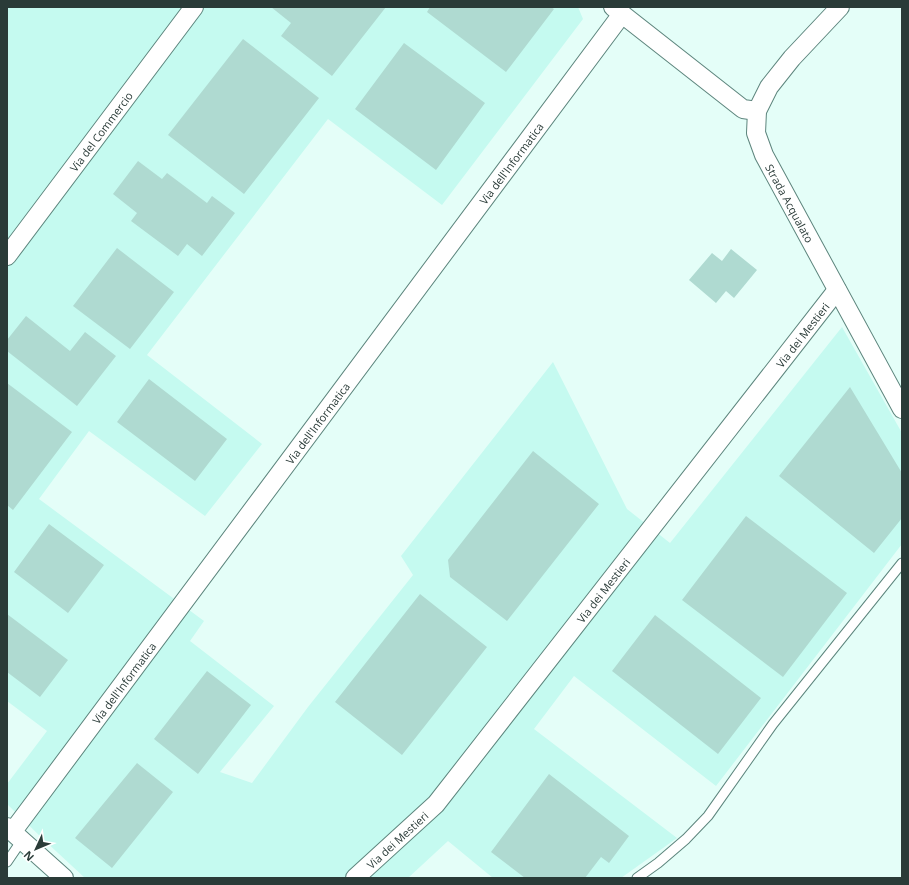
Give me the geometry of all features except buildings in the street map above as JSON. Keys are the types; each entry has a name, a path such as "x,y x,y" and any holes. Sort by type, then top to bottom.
{"street":[{"name":"Strada Acqualato","path":"840,7 792,58 769,87 757,111 756,133 764,155 902,409"},
{"name":"Via del Commercio","path":"7,256 191,8"},
{"name":"Via dell'Informatica","path":"14,833 618,10 743,109 757,111"},
{"name":"Via dei Mestieri","path":"355,878 436,804 837,290"},
{"path":"14,833 64,878"}],"lane":[{"path":"637,878 658,863 686,839 708,816 773,724 902,563"},
{"path":"7,862 14,833"}],"shaded area":[{"path":"7,7 578,7 583,19 442,205 328,119 147,355 262,444 205,516 89,431 39,499 204,621 190,641 274,706 220,772 252,783 308,707 413,575 401,556 553,362 627,509 670,543 842,327 902,433 902,544 716,786 574,676 534,729 677,838 621,878 493,878 448,841 408,878 85,878 7,804 7,784 47,731 7,701"}]}
